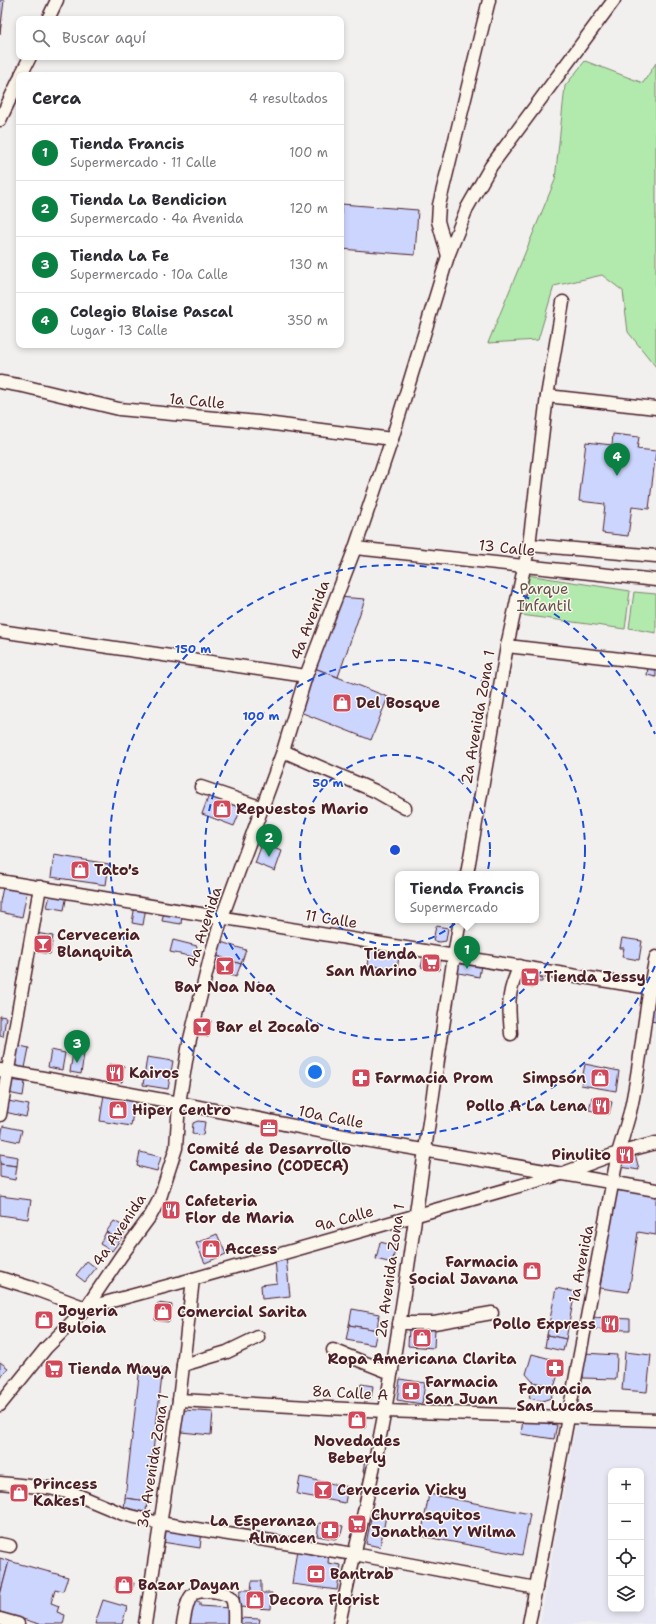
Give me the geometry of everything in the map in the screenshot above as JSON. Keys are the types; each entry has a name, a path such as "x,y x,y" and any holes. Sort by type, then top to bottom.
{"street":[{"path":"49,16 57,0"},
{"path":"448,256 438,221 439,205 489,0"},
{"name":"4a Avenida","path":"86,1308 151,1215 160,1198 176,1148 179,1103 189,1043 210,958 222,917 263,808 306,676 355,548 392,439 448,256 467,208 491,166 614,0"},
{"path":"22,72 28,60"},
{"path":"0,120 16,86"},
{"name":"2a Avenida Zona 1","path":"468,871 506,646 529,545 547,396 563,302"},
{"name":"1a Calle","path":"0,382 23,386 118,410 258,422 392,439"},
{"path":"547,396 656,408"},
{"name":"13 Calle","path":"529,545 656,556"},
{"name":"13 Calle","path":"355,548 656,580"},
{"path":"0,632 306,676"},
{"path":"506,646 656,662"},
{"path":"282,751 375,791 405,808"},
{"path":"201,787 263,808"},
{"name":"11 Calle","path":"0,881 653,988"},
{"path":"0,1115 4,1070 40,887"},
{"name":"2a Avenida Zona 1","path":"339,1624 372,1479 392,1371 414,1216 459,923"},
{"name":"1a Avenida","path":"529,1624 618,1153 630,1112 653,988 656,957"},
{"path":"511,1034 509,994 513,980 520,966"},
{"name":"10a Calle","path":"4,1070 352,1138 612,1184 656,1190"},
{"name":"9a Calle","path":"0,1405 46,1348 86,1308 561,1174 618,1153 656,1143"},
{"path":"0,1278 86,1308"},
{"name":"3a Avenida Zona 1","path":"145,1624 159,1523 179,1400 193,1279"},
{"path":"399,1323 434,1323 492,1313"},
{"path":"183,1365 227,1352 258,1337"},
{"path":"333,1350 386,1371 392,1371"},
{"name":"8a Calle A","path":"179,1400 385,1411 656,1420"},
{"path":"0,1483 49,1488 75,1494 123,1514 159,1523 354,1554 536,1588"},
{"path":"183,1624 191,1596 195,1592 204,1591 230,1596 233,1600 234,1624"},
{"path":"0,1619 18,1624"}],"shaded area":[{"path":"576,1422 656,1425 656,1624 540,1624"}],"green space":[{"path":"585,61 643,83 656,63 656,367 628,332 623,291 602,275 554,286 538,340 488,343 555,180 565,86"},
{"name":"Parque Infantil","path":"527,575 630,591 625,629 521,615"},
{"path":"634,592 656,594 656,633 629,628"}],"building":[{"path":"0,0 4,0 0,34"},
{"path":"344,204 418,210 415,255 344,249"},
{"path":"613,434 639,437 637,449 656,451 649,509 632,507 628,536 602,533 605,504 579,501 586,442 612,445"},
{"path":"338,597 365,599 338,677 312,667"},
{"name":"Del Bosque","path":"312,667 388,697 371,740 295,710"},
{"path":"648,667 656,668 656,677 647,675"},
{"name":"Repuestos Mario","path":"210,792 243,804 234,826 202,814"},
{"path":"262,844 282,851 275,871 255,863"},
{"name":"Tato's","path":"54,855 109,864 106,885 51,877"},
{"path":"3,887 27,892 22,917 0,912"},
{"path":"51,892 67,895 64,910 47,907"},
{"path":"135,905 146,907 143,925 132,923"},
{"path":"164,911 182,915 181,924 162,921"},
{"path":"436,926 448,928 446,941 433,941"},
{"name":"Cerveceria Blanquita","path":"36,933 53,936 50,954 32,951"},
{"path":"622,938 642,941 639,960 622,957 624,948 620,948"},
{"path":"173,940 197,946 194,957 170,952"},
{"path":"221,942 246,950 241,964 217,956"},
{"path":"371,945 400,950 397,970 368,965"},
{"name":"Bar Noa Noa","path":"214,955 241,964 236,977 209,968"},
{"name":"Tienda San Marino","path":"424,955 441,958 439,970 421,967"},
{"path":"456,961 481,965 479,977 454,972"},
{"name":"Tienda Jessy","path":"527,970 536,972 533,988 524,986"},
{"path":"536,972 543,973 542,982 535,982"},
{"path":"650,992 656,993 656,1022 651,1021 653,1015 647,1014"},
{"path":"0,1016 6,1017 3,1037 0,1036"},
{"name":"Bar el Zocalo","path":"196,1017 211,1021 208,1037 193,1034"},
{"path":"16,1045 29,1048 25,1068 11,1065"},
{"path":"51,1050 65,1053 62,1070 48,1067"},
{"path":"73,1052 84,1054 81,1074 70,1072"},
{"path":"147,1057 173,1061 168,1089 143,1085"},
{"name":"Kairos","path":"109,1064 124,1066 122,1082 107,1080"},
{"name":"Simpson","path":"585,1064 619,1071 616,1091 581,1085"},
{"path":"10,1080 25,1082 23,1096 8,1093"},
{"name":"Hiper Centro","path":"104,1094 135,1099 131,1126 100,1121"},
{"name":"Pollo A La Lena","path":"592,1097 612,1102 609,1114 589,1110"},
{"path":"8,1101 29,1105 26,1117 5,1112"},
{"path":"198,1121 205,1122 203,1135 192,1134 193,1123"},
{"path":"3,1126 22,1130 19,1142 1,1138"},
{"path":"634,1149 639,1170 621,1167 624,1152"},
{"path":"140,1152 161,1157 157,1171 137,1166"},
{"path":"0,1154 18,1157 17,1166 0,1164"},
{"path":"0,1164 17,1166 15,1180 0,1177"},
{"path":"615,1190 656,1196 656,1235 638,1232 629,1292 600,1288"},
{"path":"0,1196 31,1200 28,1219 0,1215"},
{"name":"Cafeteria Flor de Maria","path":"167,1204 178,1211 174,1216 163,1209"},
{"path":"114,1221 127,1228 120,1240 106,1232"},
{"path":"106,1232 120,1240 112,1251 100,1244"},
{"name":"Access","path":"217,1234 226,1254 205,1263 196,1243"},
{"path":"380,1242 396,1246 392,1263 376,1259"},
{"path":"286,1257 290,1296 262,1299 261,1285 277,1283 275,1258"},
{"path":"87,1261 96,1268 85,1282 76,1275"},
{"path":"556,1288 575,1292 566,1339 547,1335"},
{"name":"Comercial Sarita","path":"158,1303 172,1305 169,1322 155,1320"},
{"path":"352,1309 379,1314 377,1330 349,1325"},
{"name":"Joyeria Buloia","path":"41,1314 50,1321 47,1326 38,1319"},
{"name":"Pollo Express","path":"591,1317 630,1319 630,1330 590,1329"},
{"path":"349,1325 377,1330 374,1345 346,1340"},
{"name":"Ropa Americana Clarita","path":"409,1327 435,1329 434,1348 408,1346"},
{"path":"547,1335 566,1339 563,1351 545,1347"},
{"path":"625,1352 651,1355 647,1392 622,1390"},
{"path":"584,1353 617,1355 616,1379 583,1378"},
{"path":"532,1354 562,1362 554,1387 533,1382 526,1374"},
{"path":"0,1362 8,1368 0,1378"},
{"name":"Tienda Maya","path":"52,1363 60,1369 56,1375 48,1369"},
{"path":"140,1367 163,1368 147,1501 125,1498"},
{"name":"Farmacia San Juan","path":"400,1379 425,1383 422,1404 397,1400"},
{"path":"533,1382 554,1387 551,1398 542,1401 529,1398"},
{"path":"361,1384 373,1386 371,1399 359,1397"},
{"path":"183,1410 213,1412 211,1435 181,1432"},
{"name":"Novedades Beberly","path":"350,1412 366,1414 365,1428 348,1426"},
{"path":"523,1420 557,1425 554,1439 521,1434"},
{"path":"365,1459 374,1461 372,1473 363,1472"},
{"name":"Cerveceria Vicky","path":"300,1477 348,1487 345,1503 297,1494"},
{"path":"429,1494 530,1514 522,1555 421,1536"},
{"path":"125,1498 147,1501 146,1512 124,1510"},
{"path":"372,1513 386,1516 380,1547 366,1544"},
{"name":"La Esperanza Almacen","path":"319,1523 343,1526 341,1534 335,1539 317,1536"},
{"path":"165,1525 202,1531 200,1548 162,1542"},
{"name":"Bantrab","path":"297,1549 329,1553 328,1563 341,1565 337,1590 292,1584"},
{"path":"0,1558 9,1561 0,1595"},
{"path":"9,1561 68,1577 63,1591 55,1589 51,1603 59,1606 57,1612 65,1615 63,1624 39,1624 0,1612 0,1595"},
{"name":"Bazar Dayan","path":"117,1578 134,1583 131,1593 115,1588"},
{"name":"Decora Florist","path":"252,1581 261,1581 261,1593 272,1593 271,1609 239,1607 240,1590 251,1590"},
{"path":"103,1600 127,1607 122,1624 95,1624"},
{"path":"181,1600 200,1602 200,1606 230,1608 228,1624 179,1624"},
{"path":"238,1618 260,1619 259,1624 237,1624"}],"place":[{"name":"Colegio Blaise Pascal","path":"617,476"},
{"name":"Del Bosque","path":"342,703"},
{"name":"Repuestos Mario","path":"222,809"},
{"name":"Tienda La Bendicion","path":"269,857"},
{"name":"Tato's","path":"80,870"},
{"name":"Cerveceria Blanquita","path":"43,944"},
{"name":"Tienda San Marino","path":"431,963"},
{"name":"Bar Noa Noa","path":"225,966"},
{"name":"Tienda Francis","path":"467,969"},
{"name":"Tienda Jessy","path":"530,977"},
{"name":"Bar el Zocalo","path":"202,1027"},
{"name":"Tienda La Fe","path":"77,1063"},
{"name":"Kairos","path":"115,1073"},
{"name":"Farmacia Prom","path":"361,1078"},
{"name":"Simpson","path":"600,1078"},
{"name":"Pollo A La Lena","path":"601,1106"},
{"name":"Hiper Centro","path":"118,1110"},
{"name":"Comité de Desarrollo Campesino (CODECA)","path":"269,1128"},
{"name":"Pinulito","path":"625,1155"},
{"name":"Cafeteria Flor de Maria","path":"171,1210"},
{"name":"Access","path":"211,1249"},
{"name":"Farmacia Social Javana","path":"532,1271"},
{"name":"Comercial Sarita","path":"163,1312"},
{"name":"Joyeria Buloia","path":"44,1320"},
{"name":"Pollo Express","path":"610,1324"},
{"name":"Ropa Americana Clarita","path":"422,1338"},
{"name":"Farmacia San Lucas","path":"555,1368"},
{"name":"Tienda Maya","path":"54,1369"},
{"name":"Farmacia San Juan","path":"411,1391"},
{"name":"Novedades Beberly","path":"357,1420"},
{"name":"Cerveceria Vicky","path":"323,1490"},
{"name":"Princess Kakes1","path":"19,1493"},
{"name":"Churrasquitos Jonathan Y Wilma","path":"357,1524"},
{"name":"La Esperanza Almacen","path":"330,1530"},
{"name":"Bantrab","path":"316,1574"},
{"name":"Bazar Dayan","path":"124,1585"},
{"name":"Decora Florist","path":"255,1600"}]}
